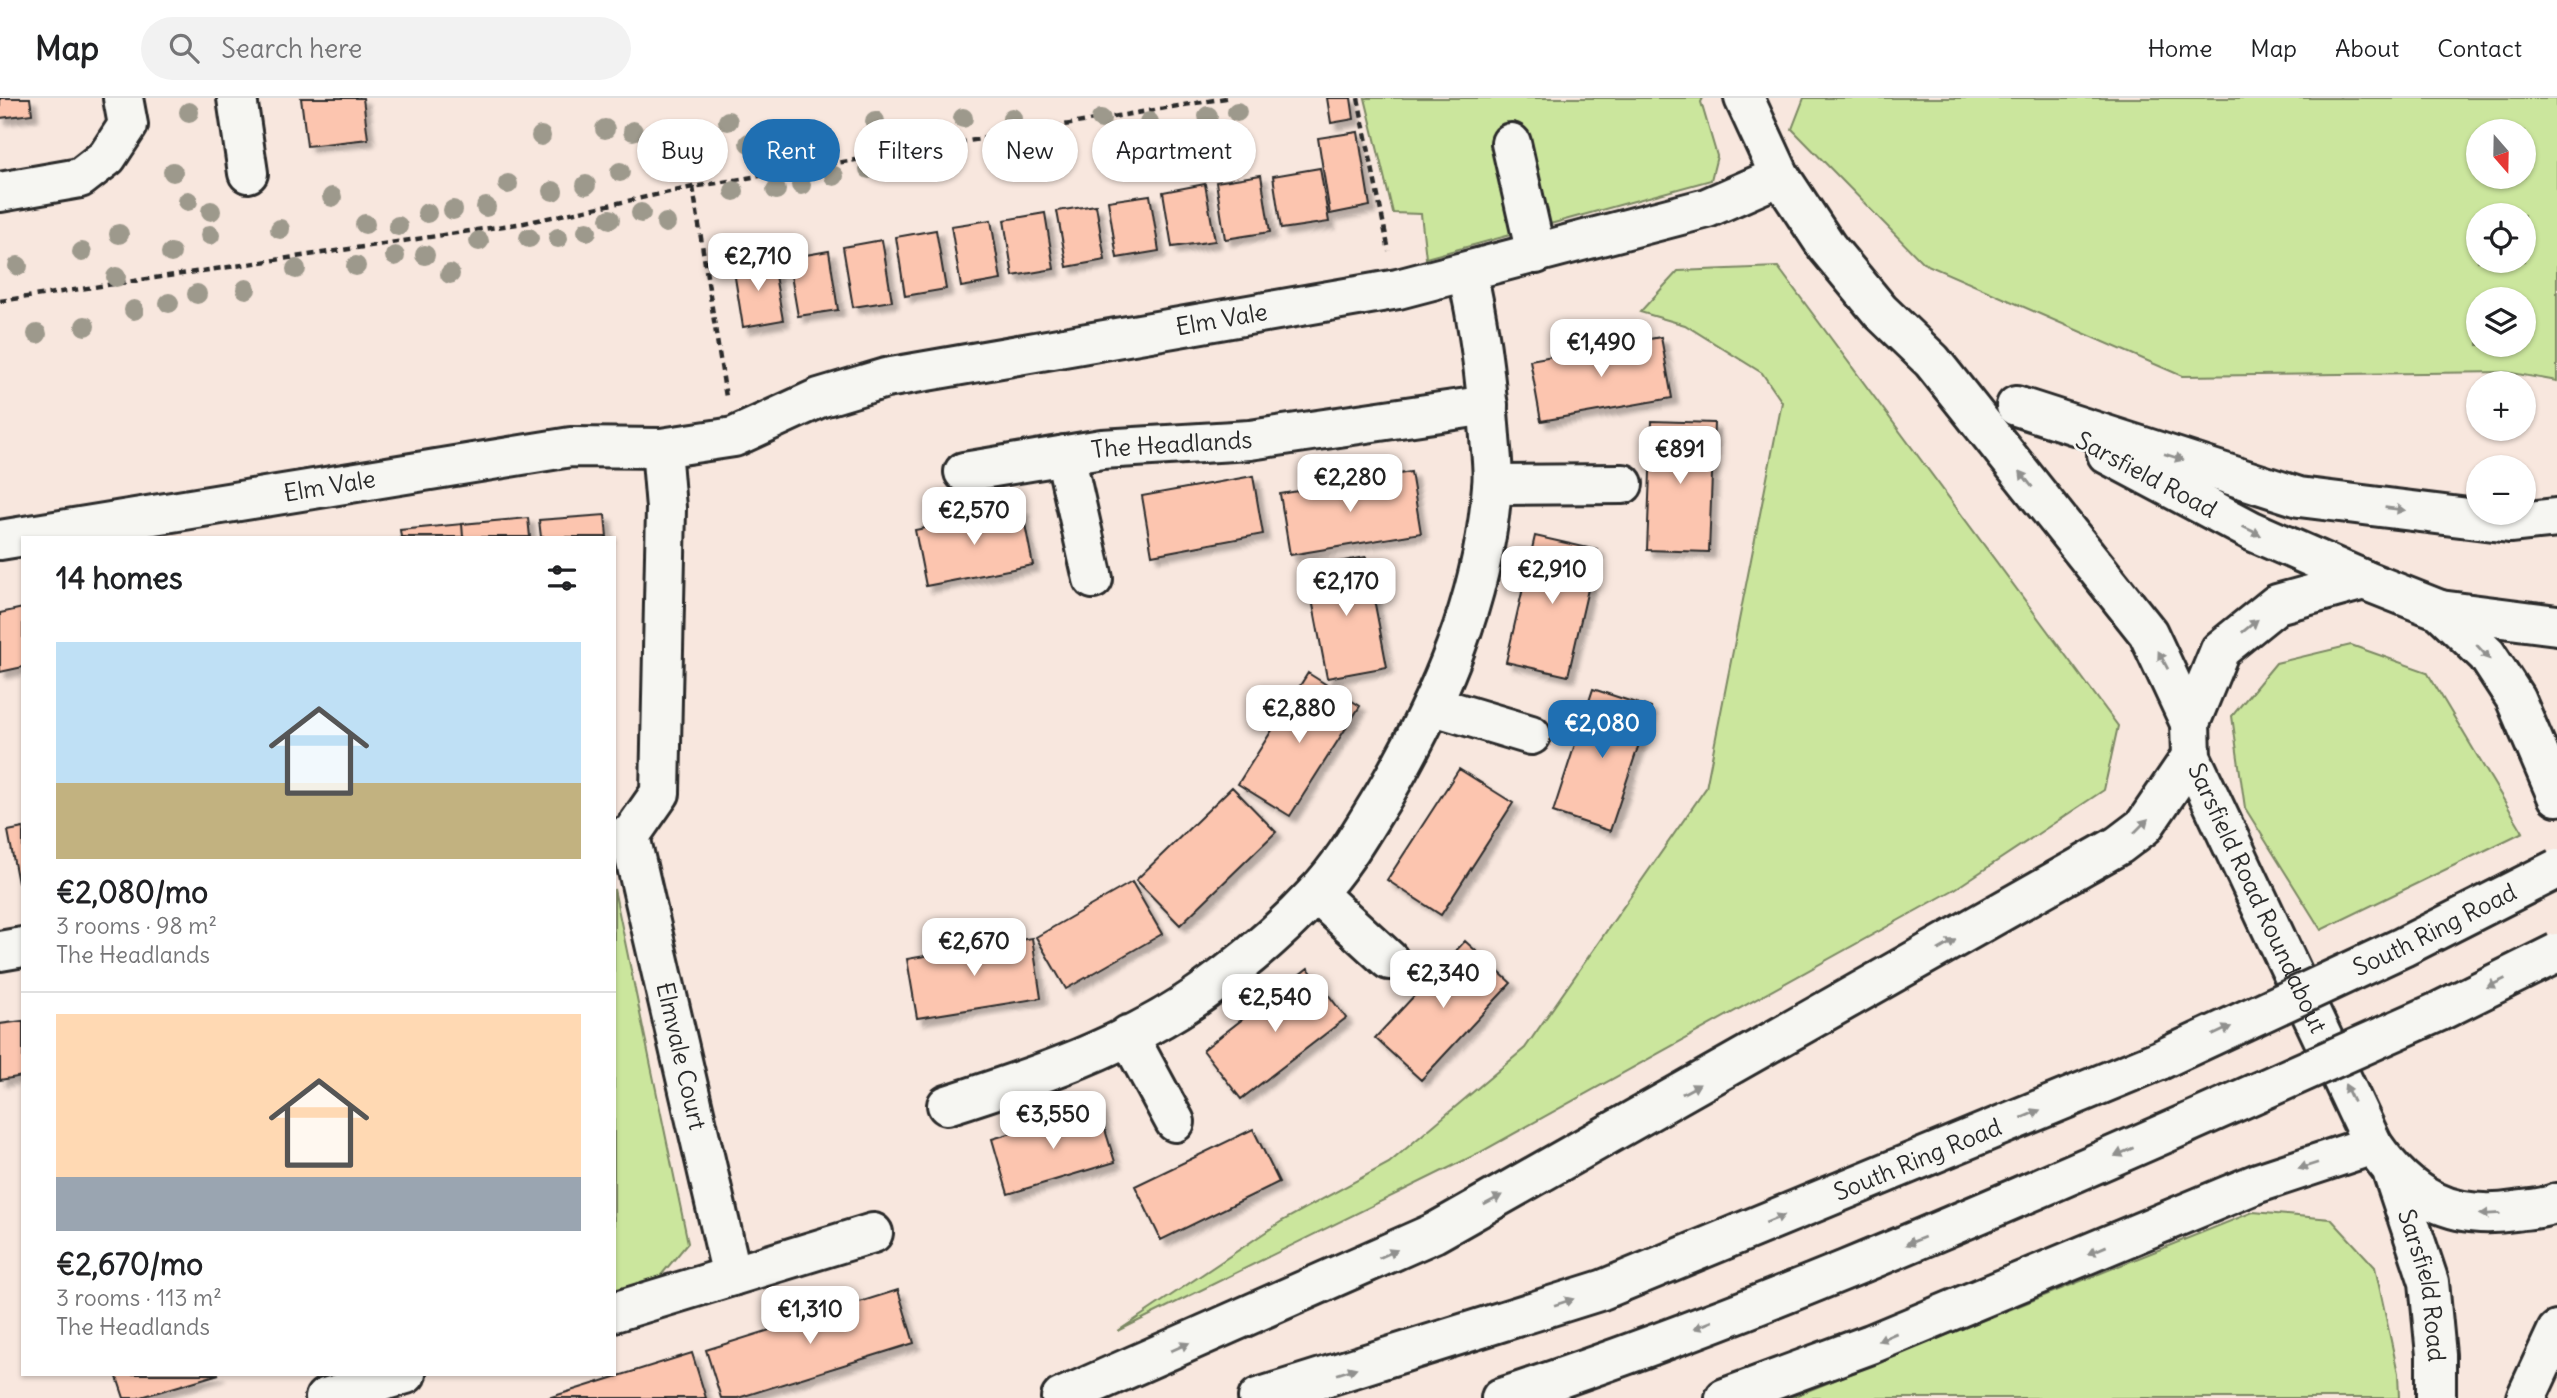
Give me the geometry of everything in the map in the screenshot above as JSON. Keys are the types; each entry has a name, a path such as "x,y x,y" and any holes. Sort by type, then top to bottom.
{"main road":[{"path":"0,192 80,178 107,157 128,125 123,98"},
{"path":"237,98 248,173"},
{"name":"Sarsfield Road","path":"1744,98 1780,176 1827,247 1880,311 1932,361 2148,633 2190,740"},
{"path":"1511,143 1536,254"},
{"name":"Elm Vale","path":"25,536 571,447 661,448 734,436 819,398 886,378 1398,289 1707,208 1780,176"},
{"path":"947,1105 1035,1077 1128,1035 1202,993 1270,938 1316,893 1356,842 1434,706 1460,646 1483,548 1493,485 1488,405 1478,317 1467,273"},
{"name":"Sarsfield Road","path":"1932,361 2252,531 2364,580"},
{"name":"The Headlands","path":"964,472 1102,449 1250,440 1488,405"},
{"path":"2016,406 2299,497 2509,523 2557,518"},
{"path":"622,837 660,793 666,508 661,448"},
{"name":"The Headlands","path":"1065,455 1093,579"},
{"path":"1493,485 1623,484"},
{"name":"Elm Vale","path":"0,540 21,537"},
{"path":"1061,1398 1433,1233 1888,979 2119,845 2144,826 2190,740 2220,650 2277,604 2364,580 2441,610 2557,625"},
{"path":"2441,610 2487,655 2515,698 2557,796"},
{"path":"1434,706 1531,735"},
{"name":"Sarsfield Road Roundabout","path":"2190,740 2383,1159 2428,1199 2457,1211 2486,1216 2557,1203"},
{"name":"Elmvale Court","path":"622,837 732,1276"},
{"name":"South Ring Road","path":"1258,1398 1602,1290 2160,1060 2403,947 2557,869"},
{"path":"1316,893 1389,960"},
{"path":"0,951 21,947"},
{"path":"1501,1398 1618,1359 1959,1224 2438,1012 2557,953"},
{"path":"1128,1035 1175,1122"},
{"path":"1724,1398 1871,1344 2258,1183 2383,1159"},
{"name":"Sarsfield Road","path":"2383,1159 2429,1282 2436,1355 2436,1398"},
{"path":"616,1311 873,1233"},
{"path":"2526,1398 2557,1331"},
{"path":"325,1398 399,1376"}],"path":[{"path":"0,301 524,223 694,187 1226,98"},
{"path":"1358,98 1398,289"},
{"path":"694,187 734,436"}],"green space":[{"path":"1365,98 1703,98 1701,102 1717,156 1711,180 1426,258 1421,214 1393,213"},
{"path":"1804,98 2557,98 2557,381 2536,377 2536,371 2182,376 1923,263 1792,129"},
{"path":"1778,267 2118,726 2104,790 1955,889 1479,1153 1118,1331 1282,1221 1389,1163 1525,1048 1706,788 1782,402 1762,373 1685,325 1640,312 1678,271"},
{"path":"2351,645 2427,672 2523,832 2321,930 2245,808 2232,716 2276,663"},
{"path":"616,899 688,1243 657,1280 616,1291"},
{"path":"2253,1212 2331,1219 2375,1267 2398,1373 2399,1398 1790,1398"}],"building":[{"path":"0,98 30,98 32,114 0,118"},
{"path":"301,98 363,98 368,139 307,146"},
{"path":"1327,98 1351,98 1354,119 1331,123"},
{"path":"1358,132 1370,206 1330,214 1318,138"},
{"path":"1320,168 1329,222 1281,229 1273,176"},
{"path":"1261,175 1270,232 1225,239 1216,182 1256,182 1256,176"},
{"path":"1205,184 1215,241 1172,247 1163,192"},
{"path":"1150,195 1159,251 1117,258 1108,201"},
{"path":"1096,205 1105,260 1067,267 1057,211"},
{"path":"1045,213 1054,269 1013,276 1004,220"},
{"path":"991,220 1001,280 961,287 951,226"},
{"path":"936,230 946,289 905,296 896,237"},
{"path":"882,240 892,301 853,307 843,247"},
{"path":"829,251 838,310 798,316 788,258"},
{"path":"772,259 783,320 743,327 733,265"},
{"path":"1661,337 1672,398 1541,421 1530,360"},
{"path":"1652,421 1714,423 1709,552 1647,550"},
{"path":"1411,472 1421,533 1290,555 1280,494"},
{"path":"1253,476 1263,534 1152,555 1142,496"},
{"path":"1022,509 1033,565 926,586 915,530"},
{"path":"605,515 607,536 541,536 539,520"},
{"path":"528,518 530,536 463,536 462,524"},
{"path":"462,524 463,536 401,536 400,530"},
{"path":"1535,536 1597,550 1568,676 1506,662"},
{"path":"1366,557 1387,667 1327,678 1306,568"},
{"path":"21,608 21,667 0,672 0,613"},
{"path":"1308,673 1360,706 1290,816 1238,784"},
{"path":"1593,689 1651,708 1610,831 1553,812"},
{"path":"1459,769 1513,803 1441,915 1387,880"},
{"path":"1232,787 1276,832 1180,925 1136,880"},
{"path":"21,828 21,883 18,883 8,831"},
{"path":"1132,882 1162,934 1066,989 1036,937"},
{"path":"1032,938 1041,998 917,1018 907,959"},
{"path":"1465,941 1511,983 1421,1080 1375,1038"},
{"path":"1308,968 1346,1018 1241,1099 1203,1050"},
{"path":"21,1021 21,1076 0,1080 0,1024"},
{"path":"1098,1107 1115,1162 1008,1194 992,1139"},
{"path":"1253,1129 1279,1182 1161,1240 1135,1186"},
{"path":"898,1290 914,1343 738,1398 721,1398 706,1350"},
{"path":"692,1353 706,1398 548,1398"},
{"path":"117,1376 212,1376 138,1398 124,1398"}]}
